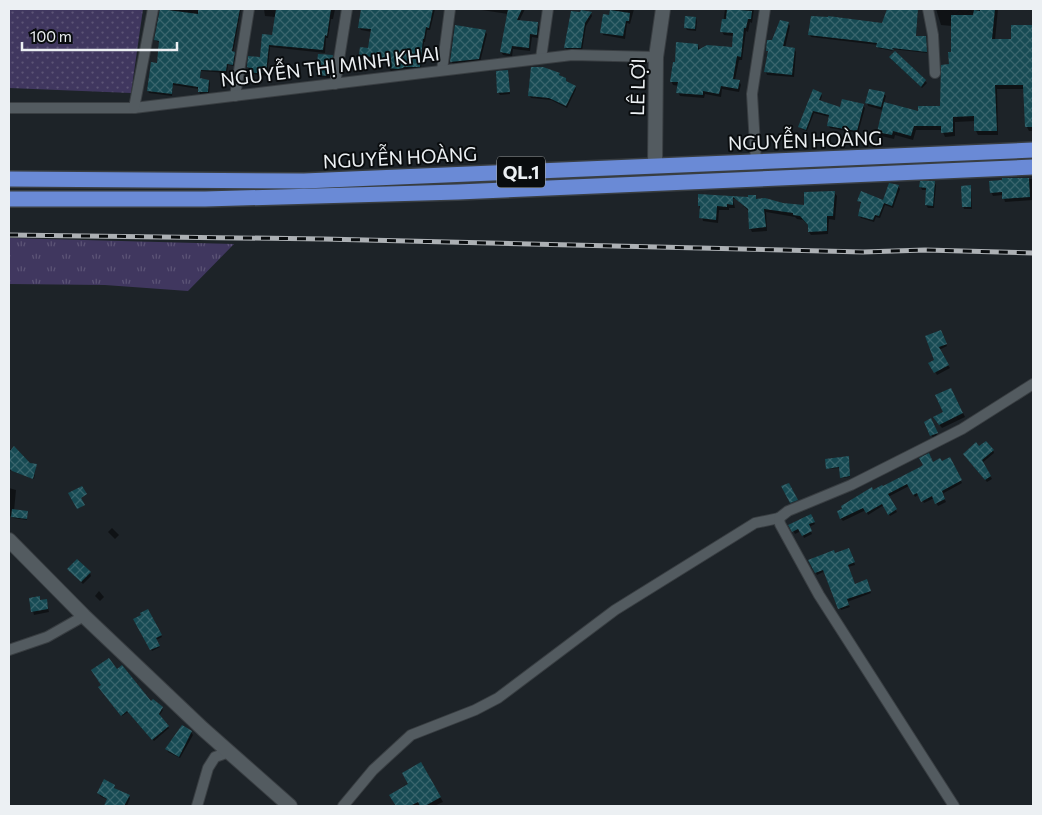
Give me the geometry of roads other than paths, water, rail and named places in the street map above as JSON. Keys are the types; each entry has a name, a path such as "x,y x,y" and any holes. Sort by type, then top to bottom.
{"highway":[{"name":"NGUYỄN HOÀNG","path":"9,179 304,181 1033,150"},
{"path":"934,155 934,171"},
{"name":"NGUYỄN HOÀNG","path":"9,200 205,199 458,192 1033,167"}],"street":[{"path":"134,108 153,9"},
{"path":"235,96 249,9"},
{"path":"335,84 347,9"},
{"path":"442,70 450,9"},
{"path":"541,58 548,9"},
{"name":"LÊ LỢI","path":"655,166 656,57 663,9"},
{"path":"756,162 752,94 765,9"},
{"path":"928,9 934,35 934,73"},
{"name":"NGUYỄN THỊ MINH KHAI","path":"9,108 134,108 541,58 572,55 656,57"},
{"path":"342,806 373,770 412,735 475,710 498,698 615,610 755,523 779,518 788,511 851,485 962,429 1033,384"},
{"path":"779,518 780,524 819,595 954,806"},
{"path":"9,540 84,616 229,752 290,806"},
{"path":"9,650 47,637 84,616"},
{"path":"197,806 208,768 215,757 229,752"}],"railway":[{"path":"9,235 324,239 863,252 925,250 1033,253"}]}
